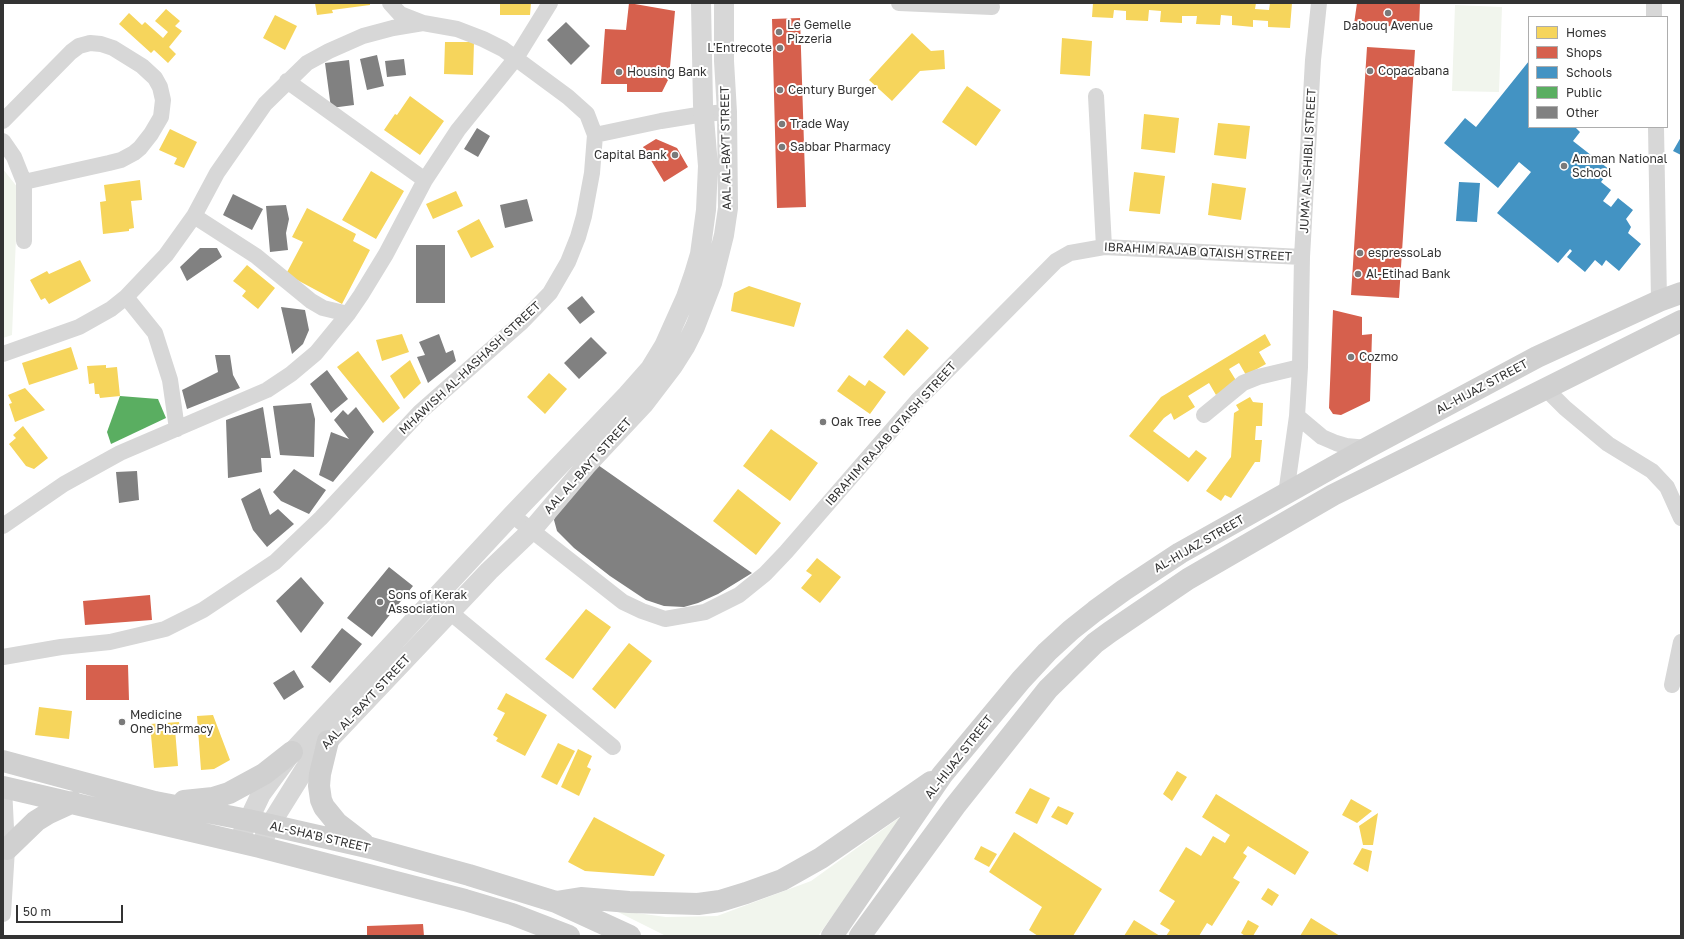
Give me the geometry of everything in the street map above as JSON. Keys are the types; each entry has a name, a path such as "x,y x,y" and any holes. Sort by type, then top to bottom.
{"main road":[{"name":"AL-HIJAZ STREET","path":"832,936 942,775 1021,680 1047,652 1071,630 1124,590 1180,553 1367,448 1538,358 1659,301 1681,293"},
{"name":"AL-HIJAZ STREET","path":"865,935 955,806 1048,689 1095,643 1188,579 1333,495 1681,320"},
{"path":"328,741 320,774 319,786 321,800 324,807 336,823 371,848"},
{"path":"155,802 196,800 229,793 264,774 292,752"},
{"name":"AL-SHA'B STREET","path":"3,761 155,802 248,820 371,848 469,875 556,902 630,936"},
{"path":"556,902 581,898 629,902 698,904 720,901 746,893 782,880 821,858 942,775"},
{"name":"AL-SHA'B STREET","path":"3,787 73,802 260,847 465,900 512,914 569,936"},
{"path":"6,850 36,821 73,802"}],"street":[{"path":"390,3 400,14 423,23"},
{"path":"3,526 64,484 120,453 267,390 285,378 316,353 348,314 386,254 425,180 458,130 516,58 550,3"},
{"name":"AAL AL-BAYT STREET","path":"239,842 261,794 292,752 645,374 664,346 686,297 700,254 706,210 707,180 701,3"},
{"name":"AAL AL-BAYT STREET","path":"260,847 270,825 308,764 328,741 489,572 531,530 586,466 644,404 673,366 695,327 708,294 719,259 727,214 727,112 724,61 724,3"},
{"path":"899,3 992,7"},
{"name":"JUMA' AL-SHIBLI STREET","path":"1286,494 1297,416 1300,367 1302,257 1313,60 1319,3"},
{"path":"1654,3 1654,16"},
{"name":"MHAWISH AL-HASHASH STREET","path":"3,354 79,327 111,309 126,297 166,256 194,216 217,173 265,104 307,63 362,36 393,28 423,23 463,31 502,49 516,58 563,93 587,114 595,136 592,173 584,216 578,237 568,262 550,293 522,322 420,412 321,518 274,562 203,610 165,629 110,642 61,647 3,657"},
{"path":"3,121 71,52 79,46 90,43 101,44 113,48 142,66 155,78 160,87 163,100 160,117 151,134 134,153 121,160 24,182"},
{"path":"287,81 425,180"},
{"path":"1096,96 1104,247"},
{"path":"595,136 704,114 727,112"},
{"path":"1656,128 1659,301"},
{"path":"3,141 14,157 24,182 24,241"},
{"path":"194,216 256,256 311,301 322,308 348,314"},
{"name":"IBRAHIM RAJAB QTAISH STREET","path":"512,515 623,602 642,612 665,619 705,612 739,595 765,574 917,401 1056,261 1070,253 1104,247 1302,257"},
{"path":"126,297 155,333 170,380 177,429"},
{"path":"1204,415 1243,383 1258,377 1300,367"},
{"path":"1546,389 1565,408 1608,444 1652,471 1667,487 1681,518"},
{"path":"1297,416 1322,437 1346,446 1367,448"},
{"path":"451,613 613,747"},
{"path":"1676,680 1681,642"},
{"path":"3,787 6,850 3,914"}],"shaded area":[{"path":"1455,5 1502,7 1499,92 1452,91"},
{"path":"3,169 18,188 12,335 3,338"},
{"path":"907,812 818,936 666,936 614,910 666,917 717,916 811,881"}],"building: Homes":[{"path":"315,3 370,3 370,5 332,10 333,13 317,15"},
{"path":"500,3 531,3 530,15 500,15"},
{"path":"1093,3 1256,3 1255,9 1269,10 1270,3 1292,3 1290,28 1268,27 1268,21 1253,20 1253,27 1232,25 1232,16 1221,15 1220,25 1196,24 1197,16 1182,16 1182,23 1160,22 1161,11 1149,10 1148,21 1126,20 1126,11 1114,10 1113,18 1092,17"},
{"path":"166,9 180,21 175,26 182,31 169,47 176,54 168,63 154,50 151,53 119,24 129,13 142,25 145,22 163,38 168,32 155,21"},
{"path":"275,15 297,26 285,50 263,38"},
{"path":"912,33 931,51 944,50 945,69 920,71 892,101 869,80"},
{"path":"1062,38 1092,41 1090,76 1060,74"},
{"path":"445,42 474,42 473,75 444,74"},
{"path":"967,86 1001,110 976,146 942,122"},
{"path":"410,96 444,121 420,155 384,130 395,114 397,115"},
{"path":"1144,114 1179,118 1175,153 1141,149"},
{"path":"1218,123 1250,126 1246,159 1214,155"},
{"path":"170,129 197,142 184,168 174,164 177,158 159,150"},
{"path":"371,171 404,191 376,239 342,220"},
{"path":"1134,172 1165,176 1160,214 1129,211"},
{"path":"140,180 142,200 131,201 134,228 129,229 129,231 103,234 100,202 106,201 104,185"},
{"path":"1212,183 1246,188 1241,220 1208,215"},
{"path":"456,191 463,206 433,219 426,204"},
{"path":"307,208 356,234 353,241 370,250 342,304 286,274 303,242 292,237"},
{"path":"479,219 494,247 471,258 457,231"},
{"path":"80,260 91,281 49,304 45,298 41,300 30,280 47,271 49,274"},
{"path":"247,265 275,288 258,309 242,296 246,291 233,281"},
{"path":"749,286 801,303 794,327 731,311 734,293"},
{"path":"907,329 929,348 904,376 883,357"},
{"path":"402,334 409,352 382,361 376,340"},
{"path":"1265,334 1271,345 1259,352 1266,364 1246,375 1239,363 1229,369 1237,382 1216,395 1209,383 1188,396 1195,407 1174,420 1171,413 1164,418 1153,431 1189,458 1196,450 1207,458 1188,482 1129,436 1161,397"},
{"path":"71,347 78,369 29,385 22,363"},
{"path":"358,351 400,408 383,423 337,367"},
{"path":"410,360 421,383 404,399 390,376"},
{"path":"106,365 106,368 117,367 120,396 100,398 99,394 95,394 94,383 89,384 87,366"},
{"path":"549,373 567,389 545,414 527,397"},
{"path":"849,375 865,386 869,380 886,392 870,414 837,391"},
{"path":"25,388 45,410 15,422 9,404 12,403 8,395"},
{"path":"1250,397 1253,402 1263,403 1262,426 1256,426 1255,440 1262,440 1260,462 1255,462 1231,498 1225,495 1221,501 1206,491 1231,457 1234,413 1239,410 1236,405"},
{"path":"23,426 48,458 34,469 26,466 9,444 16,438 13,435"},
{"path":"771,429 818,463 790,501 743,466"},
{"path":"738,489 781,523 756,555 713,521"},
{"path":"817,558 841,577 820,603 801,588 812,575 806,571"},
{"path":"586,609 611,627 573,679 545,659"},
{"path":"629,643 652,661 615,709 592,689"},
{"path":"506,693 547,715 525,756 496,741 498,738 493,735 505,713 497,709"},
{"path":"39,707 72,711 69,739 35,735"},
{"path":"213,715 230,760 214,769 201,770 197,716"},
{"path":"179,722 180,728 175,729 178,766 154,768 150,724"},
{"path":"558,743 575,751 557,785 541,777"},
{"path":"578,749 592,756 587,767 591,769 579,796 561,787"},
{"path":"1177,771 1187,777 1172,801 1163,794"},
{"path":"1030,788 1050,798 1037,824 1015,813"},
{"path":"1216,794 1309,852 1295,875 1248,846 1243,853 1247,856 1233,878 1240,882 1212,926 1207,923 1199,936 1166,936 1170,930 1160,924 1175,901 1159,891 1186,847 1201,856 1213,836 1225,843 1230,835 1202,817"},
{"path":"1351,799 1372,811 1357,823 1342,815"},
{"path":"1058,806 1074,813 1067,825 1051,817"},
{"path":"1378,813 1373,845 1363,845 1359,826"},
{"path":"594,817 665,855 654,876 585,871 568,862"},
{"path":"1014,832 1102,889 1073,936 1038,936 1029,930 1042,907 989,872"},
{"path":"981,846 997,854 989,867 974,859"},
{"path":"1362,848 1372,851 1368,872 1353,864"},
{"path":"1268,888 1279,895 1272,906 1261,899"},
{"path":"1311,918 1340,936 1300,936"},
{"path":"1134,920 1160,936 1124,936"},
{"path":"1248,920 1259,926 1253,936 1245,936 1241,933"}],"building: Shops":[{"path":"629,3 675,11 669,78 662,92 627,92 627,84 601,84 605,29 626,30"},
{"name":"Dabouq Avenue","path":"1357,3 1420,3 1419,28 1354,24"},
{"path":"800,18 806,207 777,208 772,19"},
{"path":"1367,47 1415,50 1399,298 1351,295"},
{"path":"656,139 677,148 688,167 664,182 643,147"},
{"name":"Cozmo","path":"1333,310 1362,317 1362,335 1372,334 1370,401 1341,415 1333,414 1329,408"},
{"path":"150,595 152,620 85,625 83,601"},
{"path":"86,665 128,665 129,700 86,700"},
{"path":"423,924 424,936 367,936 367,926"}],"building: Schools":[{"name":"Amman National School","path":"1528,62 1528,128 1576,128 1580,132 1573,141 1610,170 1601,182 1611,190 1603,201 1611,207 1618,198 1633,210 1626,219 1631,227 1628,233 1641,244 1619,271 1606,260 1602,266 1595,260 1585,272 1567,257 1572,251 1570,249 1558,263 1497,213 1531,172 1519,162 1498,188 1444,143 1465,118 1476,127"},
{"path":"1681,137 1681,155 1673,151"},
{"path":"1459,182 1480,183 1477,222 1456,221"}],"building: Public":[{"path":"120,396 158,399 166,418 111,444 107,432"}],"building: Other":[{"path":"566,22 590,46 571,65 547,40"},
{"path":"377,55 384,86 367,90 360,59"},
{"path":"404,59 406,75 387,77 385,61"},
{"path":"349,60 354,105 331,108 325,63"},
{"path":"477,128 490,136 478,157 464,149"},
{"path":"233,194 263,209 252,230 223,215"},
{"path":"527,199 533,221 505,228 500,205"},
{"path":"286,205 289,219 286,233 288,250 270,252 266,206"},
{"path":"416,245 445,245 445,303 416,303"},
{"path":"200,248 217,248 222,257 187,281 180,267"},
{"path":"582,296 595,312 580,324 567,308"},
{"path":"281,307 305,310 309,330 303,344 292,354"},
{"path":"439,334 446,353 453,350 456,361 428,383 417,357 425,355 419,342"},
{"path":"591,337 607,353 579,379 564,363"},
{"path":"215,355 230,355 233,375 240,388 187,409 182,390 218,372"},
{"path":"327,370 348,399 331,413 310,384"},
{"path":"311,403 315,419 314,457 280,455 273,406"},
{"path":"263,407 271,458 261,458 262,472 228,478 226,420"},
{"path":"356,407 374,432 333,482 319,475 331,432 349,439 334,420 343,410 348,415"},
{"path":"598,465 752,573 718,594 698,603 684,607 664,606 646,600 610,576 574,548 557,531 554,520 558,508"},
{"path":"294,469 326,490 309,514 281,501 273,492"},
{"path":"137,471 139,500 119,503 116,472"},
{"path":"260,488 270,515 278,509 294,524 267,547 253,530 241,499"},
{"name":"Sons of Kerak Association","path":"389,567 413,586 372,637 347,618"},
{"path":"301,577 324,603 301,633 276,601"},
{"path":"342,628 362,644 330,683 311,667"},
{"path":"294,670 304,687 284,700 273,683"}],"place":[{"name":"Dabouq Avenue","path":"1388,13"},
{"name":"Le Gemelle Pizzeria","path":"779,32"},
{"name":"L'Entrecote","path":"780,48"},
{"name":"Copacabana","path":"1370,71"},
{"name":"Housing Bank","path":"619,72"},
{"name":"Century Burger","path":"780,90"},
{"name":"Trade Way","path":"782,124"},
{"name":"Sabbar Pharmacy","path":"782,147"},
{"name":"Capital Bank","path":"675,155"},
{"name":"Amman National School","path":"1564,166"},
{"name":"espressoLab","path":"1360,253"},
{"name":"Al-Etihad Bank","path":"1358,274"},
{"name":"Cozmo","path":"1351,357"},
{"name":"Oak Tree","path":"823,422"},
{"name":"Sons of Kerak Association","path":"380,602"},
{"name":"Medicine One Pharmacy","path":"122,722"}]}
